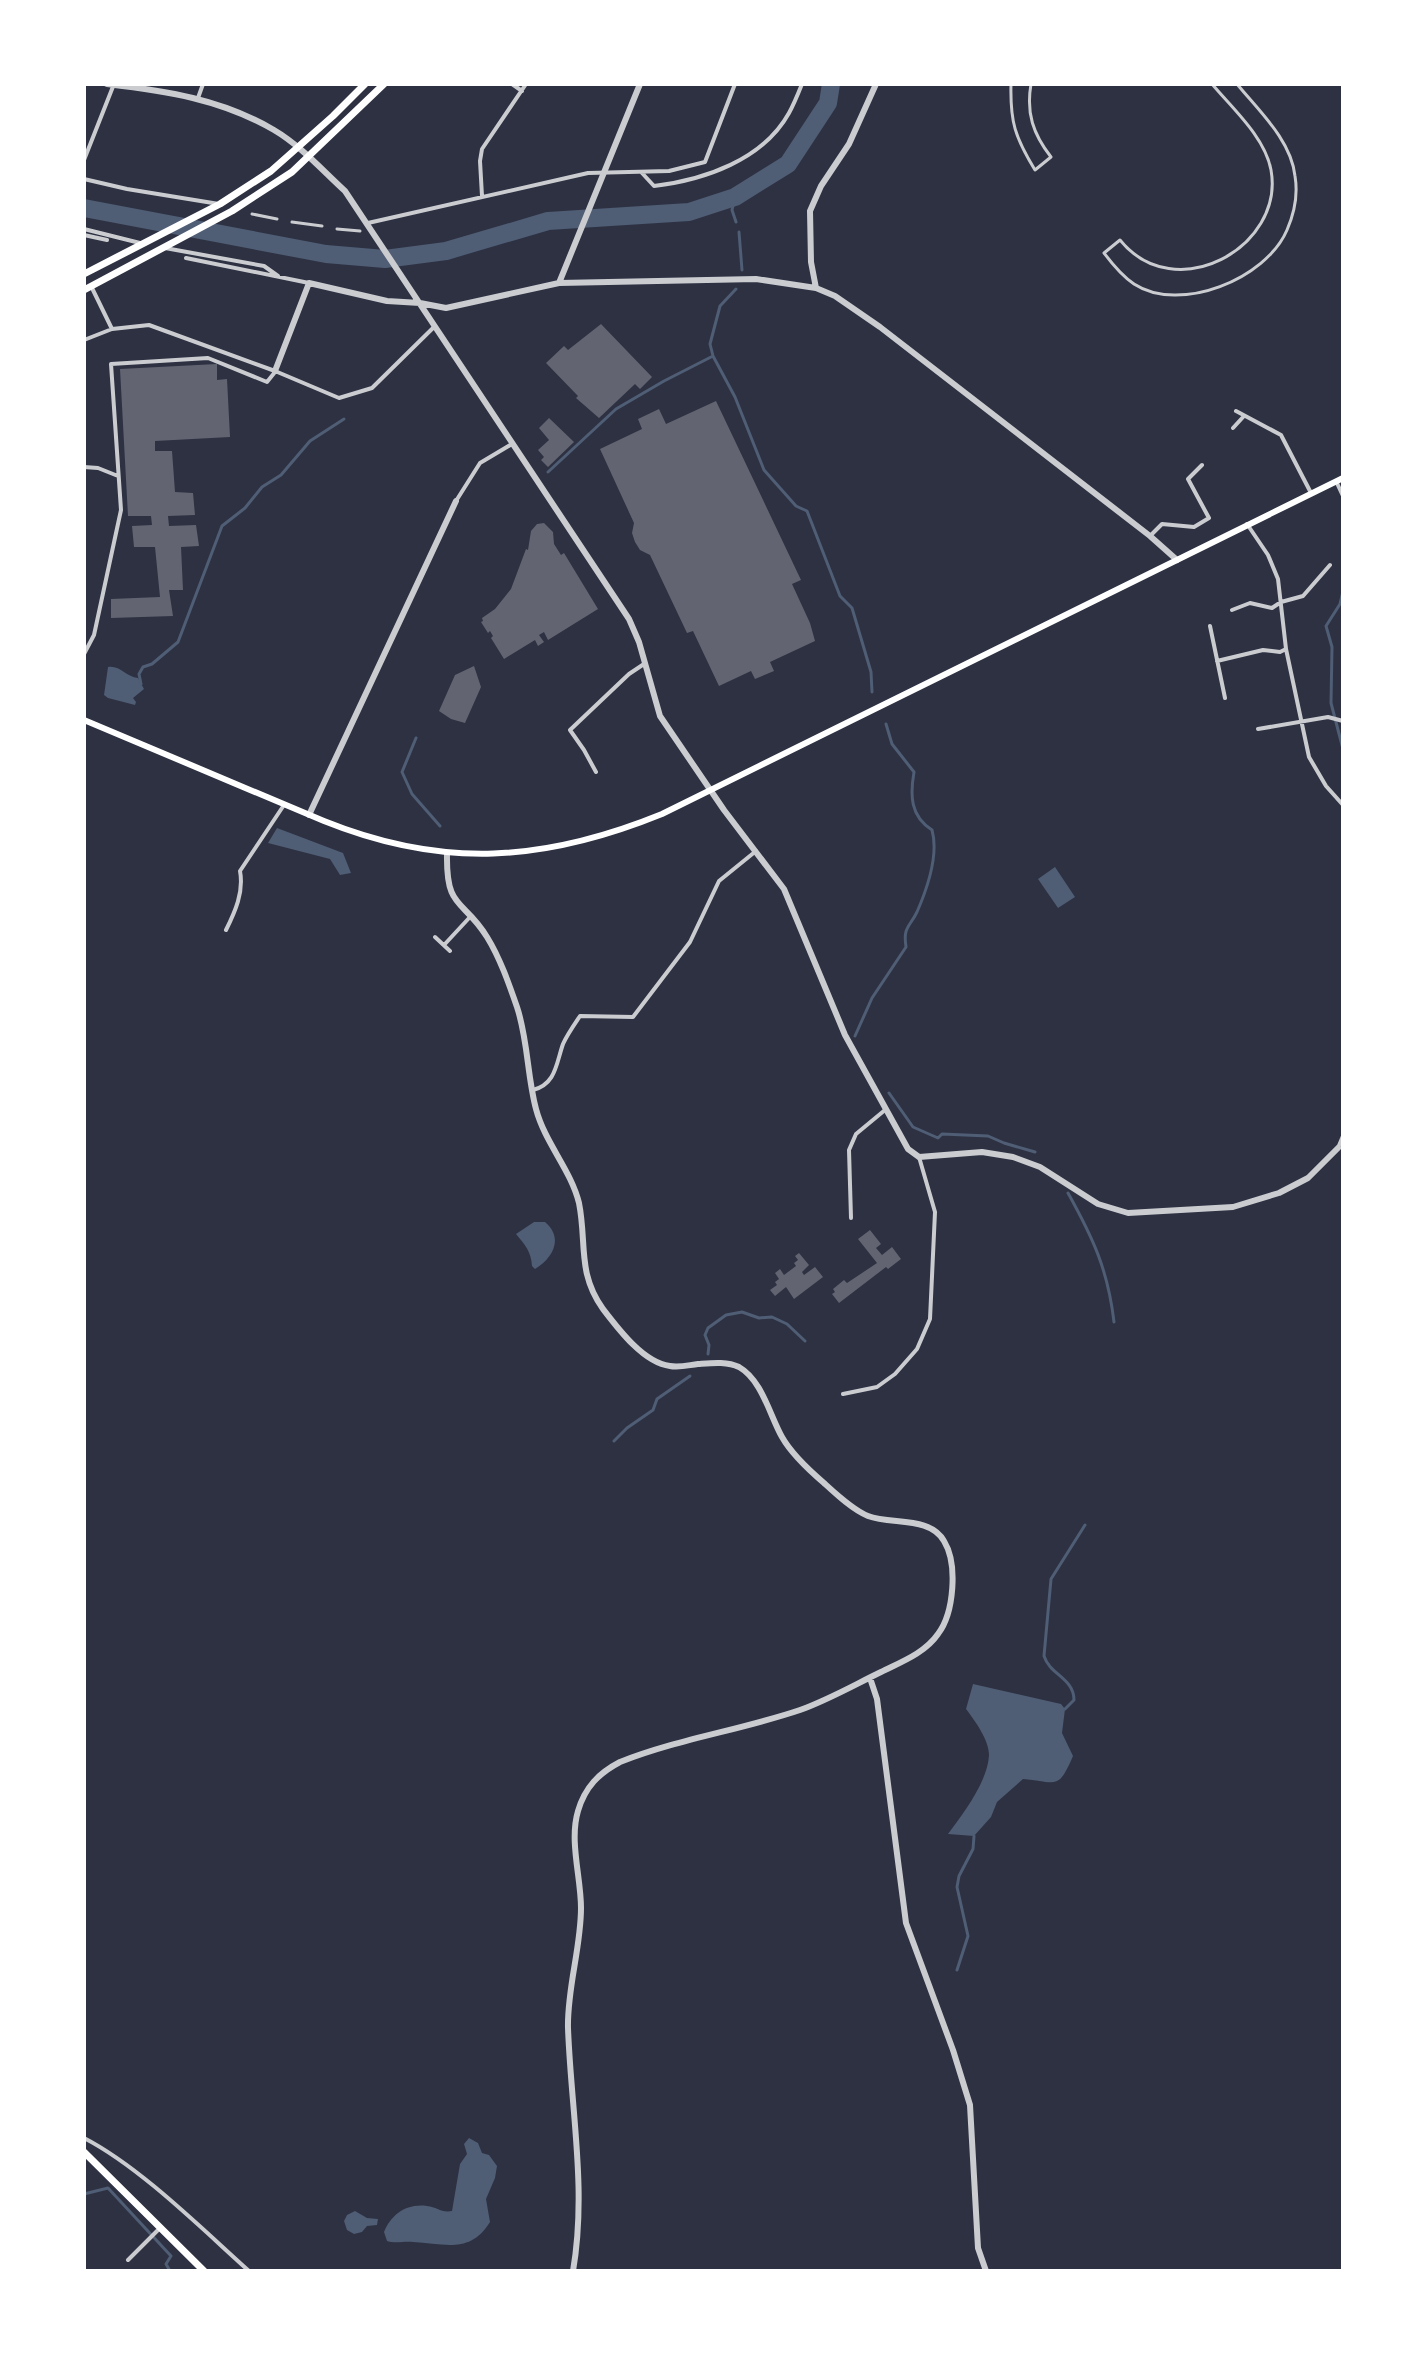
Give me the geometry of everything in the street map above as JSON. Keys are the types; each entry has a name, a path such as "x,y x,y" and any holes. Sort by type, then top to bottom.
{"highway":[{"path":"84,274 216,205 271,171 365,84"},
{"path":"88,288 232,211 292,172 384,84"},
{"path":"84,2152 204,2271"}],"main road":[{"path":"84,720 357,835 447,854 513,853 565,845 648,820 1340,480"}],"street":[{"path":"107,84 198,98 237,111 299,148 345,191 629,619 639,642 660,716 710,790 784,889 845,1035 908,1149 919,1157 935,1212 930,1319 917,1349 895,1374 877,1387 843,1394"},
{"path":"84,160 113,84"},
{"path":"198,98 203,84"},
{"path":"512,84 522,91"},
{"path":"482,196 482,149 526,84"},
{"path":"559,283 640,84"},
{"path":"370,226 482,196 588,173 669,171 705,162 735,84"},
{"path":"642,173 654,186 682,183 711,175 747,156 768,140 788,115 802,84"},
{"path":"816,288 811,262 810,211 821,186 849,144 876,84"},
{"path":"1011,84 1010,116 1021,147 1035,170 1051,157 1033,128 1029,113 1031,84"},
{"path":"1212,84 1257,138 1267,155 1272,170 1270,202 1264,217 1245,242 1214,263 1198,269 1181,272 1161,268 1129,252 1120,240 1104,253 1136,285 1166,295 1219,289 1268,256 1286,233 1296,199 1295,174 1289,155 1278,133 1237,84"},
{"path":"84,179 216,205"},
{"path":"252,214 277,219"},
{"path":"292,222 322,226"},
{"path":"84,229 146,241"},
{"path":"337,229 360,231"},
{"path":"84,235 107,240"},
{"path":"168,246 264,266 280,278"},
{"path":"186,258 387,301 446,308 559,283 756,279 816,288 835,296 880,327 1177,560"},
{"path":"84,654 94,635 121,510 111,364 208,358 267,382 275,371 309,283"},
{"path":"88,288 112,329"},
{"path":"84,340 112,329 149,325 339,398 372,388 436,326"},
{"path":"1236,411 1281,435 1311,493"},
{"path":"1233,428 1244,416"},
{"path":"309,815 456,501 480,463 514,443"},
{"path":"1150,536 1162,524 1194,527 1209,518 1188,479 1202,465"},
{"path":"84,467 98,468 118,476"},
{"path":"1340,480 1343,496"},
{"path":"1247,524 1274,568 1286,649 1315,770 1343,805"},
{"path":"1232,610 1250,603 1272,608 1303,596 1330,565"},
{"path":"1210,626 1225,698"},
{"path":"1217,661 1263,650 1280,652 1286,649"},
{"path":"596,772 570,730 629,674 644,664"},
{"path":"1258,729 1328,717 1340,720"},
{"path":"226,930 237,907 240,871 247,865 284,805"},
{"path":"533,1090 550,1081 564,1041 580,1016 633,1017 690,942 719,881 756,851"},
{"path":"447,854 450,892 485,934 517,1008 545,1137 579,1204 583,1267 589,1287 604,1310 641,1351 657,1362 671,1367 727,1363 739,1367 758,1389 784,1441 822,1481 865,1515 895,1523 927,1526 940,1534 947,1544 952,1567 950,1598 941,1631 918,1652 799,1710 620,1762 600,1774 585,1791 576,1822 581,1909 568,2018 580,2175 580,2224 573,2271"},
{"path":"444,945 470,917"},
{"path":"435,937 450,951"},
{"path":"851,1218 849,1150 856,1134 885,1110"},
{"path":"919,1157 982,1152 1013,1157 1040,1167 1098,1204 1128,1213 1151,1212 1233,1207 1279,1193 1308,1178 1338,1148 1343,1136"},
{"path":"870,1678 877,1699 906,1923 970,2105 978,2248 986,2271"},
{"path":"84,2138 103,2148 178,2208 249,2271"},
{"path":"128,2260 160,2228"}],"water":[{"path":"108,667 138,678 144,689 133,698 135,705 104,695"},
{"path":"277,828 343,853 351,873 340,875 330,859 268,843"},
{"path":"1055,867 1075,897 1058,908 1038,879"},
{"path":"534,1222 545,1222 551,1228 555,1241 551,1254 535,1269 527,1248 516,1234"},
{"path":"973,1684 1061,1704 1065,1709 1062,1733 1073,1756 1064,1775 1055,1782 1023,1779 997,1802 991,1817 974,1836 948,1834 974,1797 988,1765 987,1743 966,1709"},
{"path":"469,2138 478,2143 482,2153 489,2155 497,2166 486,2199 490,2222 474,2239 455,2245 387,2241 384,2232 387,2226 406,2208 419,2206 452,2211 460,2164 467,2154 464,2144"},
{"path":"355,2211 367,2218 378,2219 377,2225 367,2226 362,2232 354,2234 347,2230 344,2221 347,2215"}],"building":[{"path":"601,324 652,377 640,389 635,384 599,418 576,398 578,396 546,363 564,346 568,350"},
{"path":"217,364 217,380 227,379 230,437 155,441 155,451 172,451 175,492 193,493 195,515 168,516 169,526 196,525 199,546 181,547 183,590 169,590 173,616 111,618 111,599 160,597 155,547 134,547 132,526 152,525 151,516 128,516 120,369"},
{"path":"716,401 801,580 792,584 815,641 770,662 774,671 755,679 751,671 719,686 693,631 687,633 650,555 640,550 635,542 632,533 634,523 600,449 642,429 638,419 659,409 666,424"},
{"path":"549,418 574,442 548,467 541,460 544,457 538,450 549,440 539,428"},
{"path":"544,523 553,532 554,544 561,555 564,553 598,609 548,640 544,632 539,635 544,642 538,646 535,640 504,659 490,631 488,633 481,622 482,618 495,609 511,589 528,550 531,531 537,524"},
{"path":"474,666 481,687 465,723 451,719 439,711 455,675"},
{"path":"870,1230 881,1244 876,1248 882,1255 892,1247 901,1259 839,1303 832,1294 835,1292 833,1289 877,1263 858,1239"},
{"path":"799,1253 809,1265 802,1272 804,1275 815,1267 823,1277 794,1299 786,1287 775,1296 770,1290 779,1279 775,1273 780,1269 784,1275 796,1266 794,1263 798,1260 795,1256"}],"waterway":[{"path":"84,208 326,254 385,259 446,251 548,221 689,212 735,197 788,164 828,103 831,84"},
{"path":"735,197 732,210 736,222"},
{"path":"739,232 742,270"},
{"path":"736,289 720,306 710,344 713,356 735,397 764,470 796,506 807,511 840,596 852,608 871,672 872,692"},
{"path":"548,472 616,409 713,356"},
{"path":"141,684 139,674 143,667 152,664 178,642 222,526 245,508 262,487 281,475 310,441 344,419"},
{"path":"1343,591 1340,604 1326,626 1332,647 1331,703 1343,749"},
{"path":"855,1036 872,998 906,947 906,931 921,903 933,861 932,830 919,818 913,804 914,772 892,744 886,724"},
{"path":"416,738 402,772 412,794 440,826"},
{"path":"889,1093 913,1127 938,1138 942,1134 988,1136 1035,1152"},
{"path":"1068,1193 1098,1255 1108,1286 1114,1322"},
{"path":"708,1354 705,1335 708,1328 726,1315 742,1312 759,1318 772,1317 787,1324 805,1341"},
{"path":"614,1441 653,1410 657,1399 690,1376"},
{"path":"1065,1709 1074,1700 1073,1693 1044,1656 1051,1579 1085,1525"},
{"path":"957,1970 968,1936 957,1887 959,1876 973,1849 974,1836"},
{"path":"84,2194 108,2188 171,2256 166,2264 170,2271"}]}
